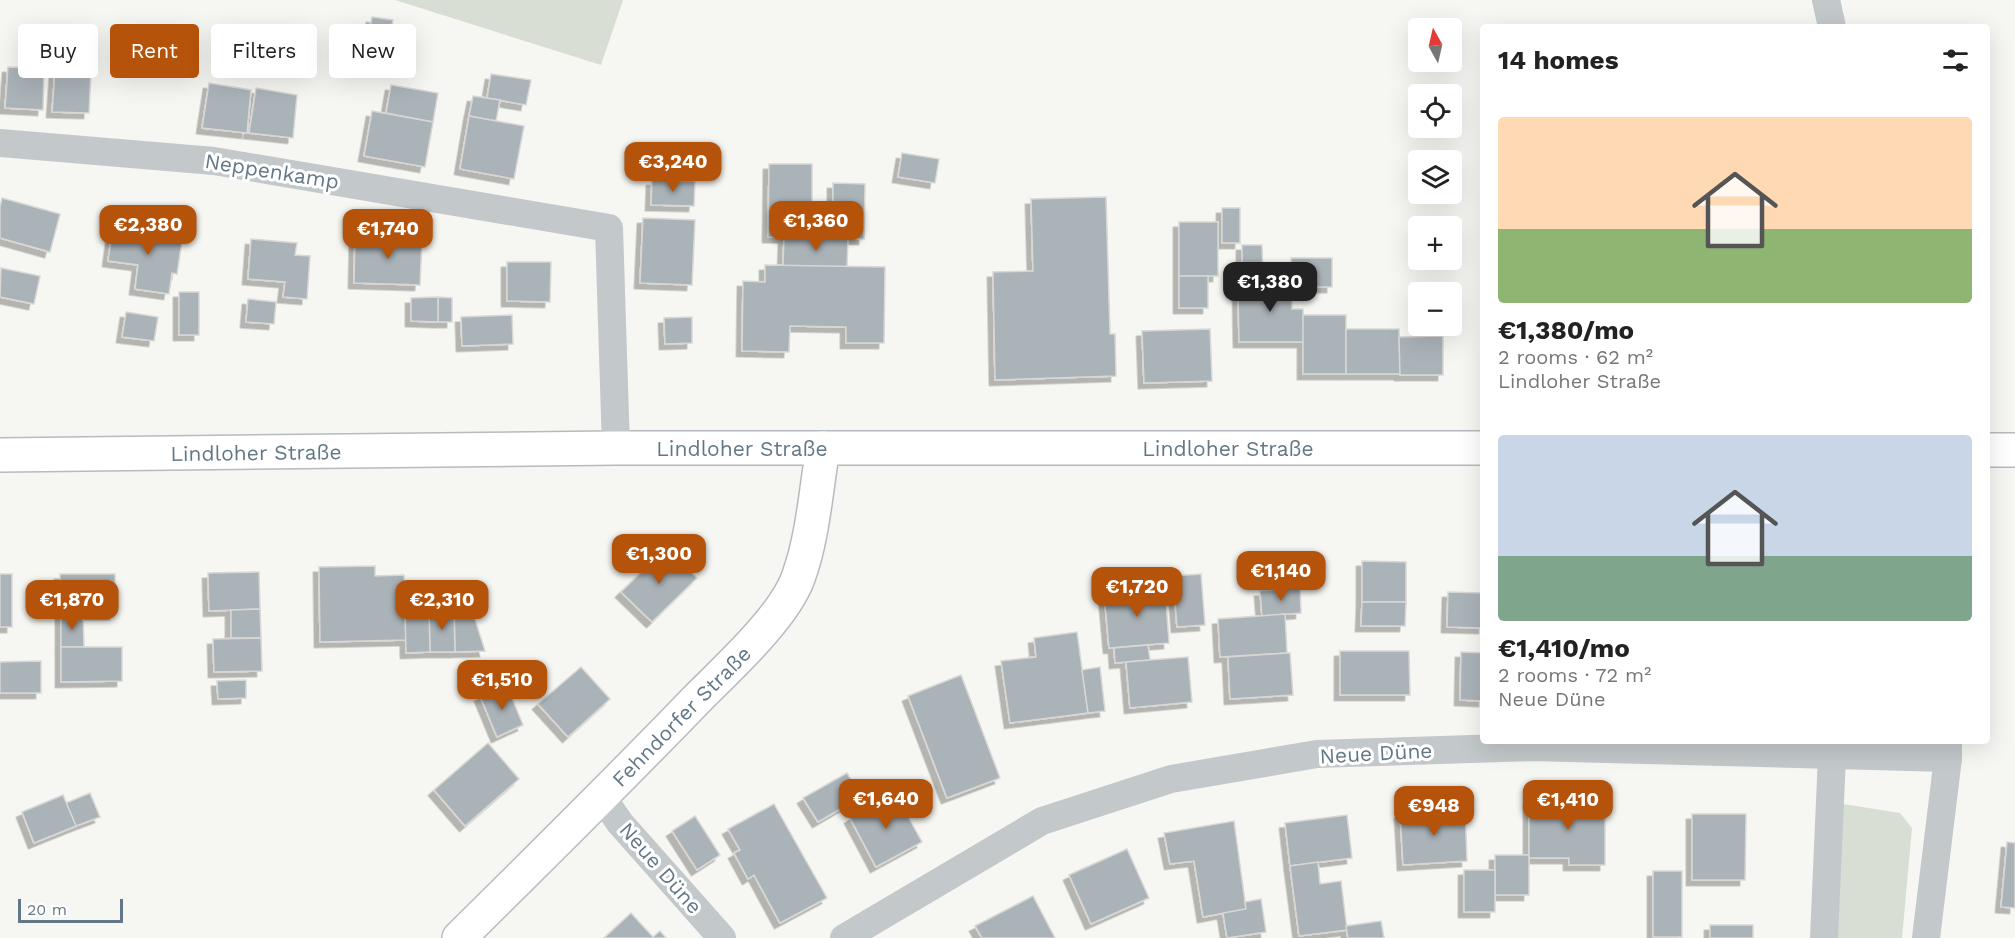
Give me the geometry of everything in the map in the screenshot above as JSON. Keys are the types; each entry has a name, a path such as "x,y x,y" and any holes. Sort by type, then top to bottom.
{"street":[{"path":"1826,0 1831,24"},
{"name":"Neppenkamp","path":"0,143 214,160 609,228 616,448"},
{"name":"Lindloher Straße","path":"0,455 616,448 1480,448"},
{"name":"Fehndorfer Straße","path":"459,938 602,797 751,644 780,609 798,579 812,519 822,448"},
{"path":"1990,450 2015,450"},
{"name":"Neue Düne","path":"844,938 1042,821 1171,779 1317,754 1532,747 1832,756 1948,749"},
{"path":"1926,938 1948,749"},
{"path":"1824,938 1832,756"},
{"name":"Neue Düne","path":"602,797 620,823 722,938"}],"shaded area":[{"path":"395,0 623,0 601,65"},
{"path":"1837,803 1900,813 1912,828 1902,938 1831,938"}],"building":[{"path":"372,17 393,20 392,24 371,24"},
{"path":"8,67 18,67 18,78 44,78 43,110 5,108"},
{"path":"491,74 531,80 526,105 487,98"},
{"path":"54,78 91,78 89,113 52,112"},
{"path":"209,83 251,90 247,133 202,128"},
{"path":"391,85 438,93 433,122 386,113"},
{"path":"256,88 297,95 293,138 249,133"},
{"path":"473,96 500,100 496,121 469,116"},
{"path":"372,111 433,122 425,167 364,156"},
{"path":"469,116 524,126 514,179 460,169"},
{"path":"902,153 939,159 935,183 898,177"},
{"path":"769,164 812,164 812,206 833,206 833,183 865,184 864,239 768,237"},
{"path":"652,180 695,181 694,206 651,205"},
{"path":"1106,197 1110,334 1115,334 1116,376 995,380 993,272 1033,271 1031,199"},
{"path":"2,198 60,214 50,252 0,238"},
{"path":"1222,208 1240,208 1240,243 1222,243"},
{"path":"643,218 695,220 692,285 640,283"},
{"path":"1179,222 1218,222 1218,276 1179,276"},
{"path":"113,225 183,234 177,274 172,273 169,294 135,289 138,265 108,261"},
{"path":"355,236 422,238 420,285 354,283"},
{"path":"784,238 848,239 847,267 783,266"},
{"path":"251,239 297,243 295,255 310,256 307,299 283,297 285,282 248,279"},
{"path":"1242,245 1262,245 1263,281 1242,281"},
{"path":"1291,258 1332,258 1332,287 1292,287"},
{"path":"507,262 551,262 550,302 507,301"},
{"path":"765,265 885,267 884,343 846,343 846,327 790,326 789,352 742,351 743,281 765,282"},
{"path":"1,268 40,276 34,304 0,297"},
{"path":"1266,274 1291,274 1292,309 1303,309 1304,342 1239,342 1238,289 1266,290"},
{"path":"1179,276 1208,276 1208,308 1179,308"},
{"path":"179,292 199,292 199,335 179,335"},
{"path":"438,297 452,298 452,322 438,322"},
{"path":"438,297 438,322 411,321 411,298"},
{"path":"248,299 276,302 274,324 246,322"},
{"path":"126,312 158,317 154,341 122,337"},
{"path":"512,315 513,344 462,346 461,317"},
{"path":"1303,315 1346,315 1346,374 1303,374"},
{"path":"692,317 692,343 665,344 664,318"},
{"path":"1210,329 1212,381 1144,383 1142,331"},
{"path":"1346,329 1399,329 1400,374 1346,374"},
{"path":"1443,336 1443,375 1400,375 1399,337"},
{"path":"667,547 697,578 652,622 621,592"},
{"path":"1362,561 1406,562 1406,602 1362,602"},
{"path":"375,566 375,576 404,575 406,640 320,642 319,567"},
{"path":"259,572 260,609 209,611 208,573"},
{"path":"0,574 12,574 12,627 0,627"},
{"path":"60,574 115,574 115,614 61,614"},
{"path":"1201,574 1205,625 1177,627 1173,576"},
{"path":"1165,588 1169,643 1109,648 1104,593"},
{"path":"1300,588 1301,613 1262,616 1260,591"},
{"path":"1448,592 1480,593 1480,628 1447,627"},
{"path":"1362,602 1406,602 1405,626 1361,626"},
{"path":"260,609 261,638 231,638 231,610"},
{"path":"454,609 472,610 485,651 455,652"},
{"path":"454,609 455,652 430,652 429,610"},
{"path":"429,610 430,652 406,653 405,611"},
{"path":"61,614 83,614 84,647 61,647"},
{"path":"1285,614 1287,653 1220,657 1218,619"},
{"path":"1077,632 1088,713 1010,723 1001,661 1036,657 1034,638"},
{"path":"261,638 262,671 214,672 213,639"},
{"path":"1148,645 1150,660 1115,663 1114,648"},
{"path":"61,647 122,647 122,681 61,682"},
{"path":"1340,651 1409,651 1410,695 1340,695"},
{"path":"1461,652 1480,653 1480,701 1460,700"},
{"path":"1290,653 1293,695 1230,699 1228,657"},
{"path":"1188,657 1192,702 1130,708 1126,662"},
{"path":"41,661 41,693 0,693 0,662"},
{"path":"581,667 610,699 568,737 538,704"},
{"path":"1100,667 1105,711 1088,713 1082,670"},
{"path":"961,675 1000,778 947,798 908,696"},
{"path":"246,680 246,698 218,699 217,681"},
{"path":"507,686 523,725 497,737 480,696"},
{"path":"488,743 519,779 465,826 434,790"},
{"path":"847,773 861,797 818,822 803,798"},
{"path":"90,793 100,817 76,826 66,803"},
{"path":"895,793 922,842 876,867 850,818"},
{"path":"63,795 76,826 34,843 22,812"},
{"path":"1529,799 1605,800 1605,865 1569,865 1569,858 1529,858"},
{"path":"774,804 827,898 780,923 754,875 748,879 734,853 740,850 728,829"},
{"path":"1465,809 1467,861 1403,865 1400,813"},
{"path":"1692,814 1746,814 1745,880 1692,880"},
{"path":"1347,815 1352,858 1290,866 1285,823"},
{"path":"695,816 720,855 697,870 672,831"},
{"path":"1234,821 1246,909 1203,917 1194,861 1170,864 1164,833"},
{"path":"2007,842 2015,843 2015,908 2001,907"},
{"path":"1127,849 1149,898 1091,924 1069,875"},
{"path":"1495,855 1529,855 1529,895 1495,895"},
{"path":"1318,862 1320,884 1341,881 1347,930 1299,936 1290,866"},
{"path":"1464,870 1495,870 1495,912 1464,912"},
{"path":"1653,871 1682,871 1682,937 1653,937"},
{"path":"1033,896 1055,938 982,938 975,926"},
{"path":"1261,899 1266,932 1227,938 1223,913 1246,909 1245,902"},
{"path":"631,913 653,937 660,931 666,938 604,938"},
{"path":"1381,921 1384,938 1348,938 1346,926"},
{"path":"1710,925 1753,925 1753,938 1710,938"}]}
